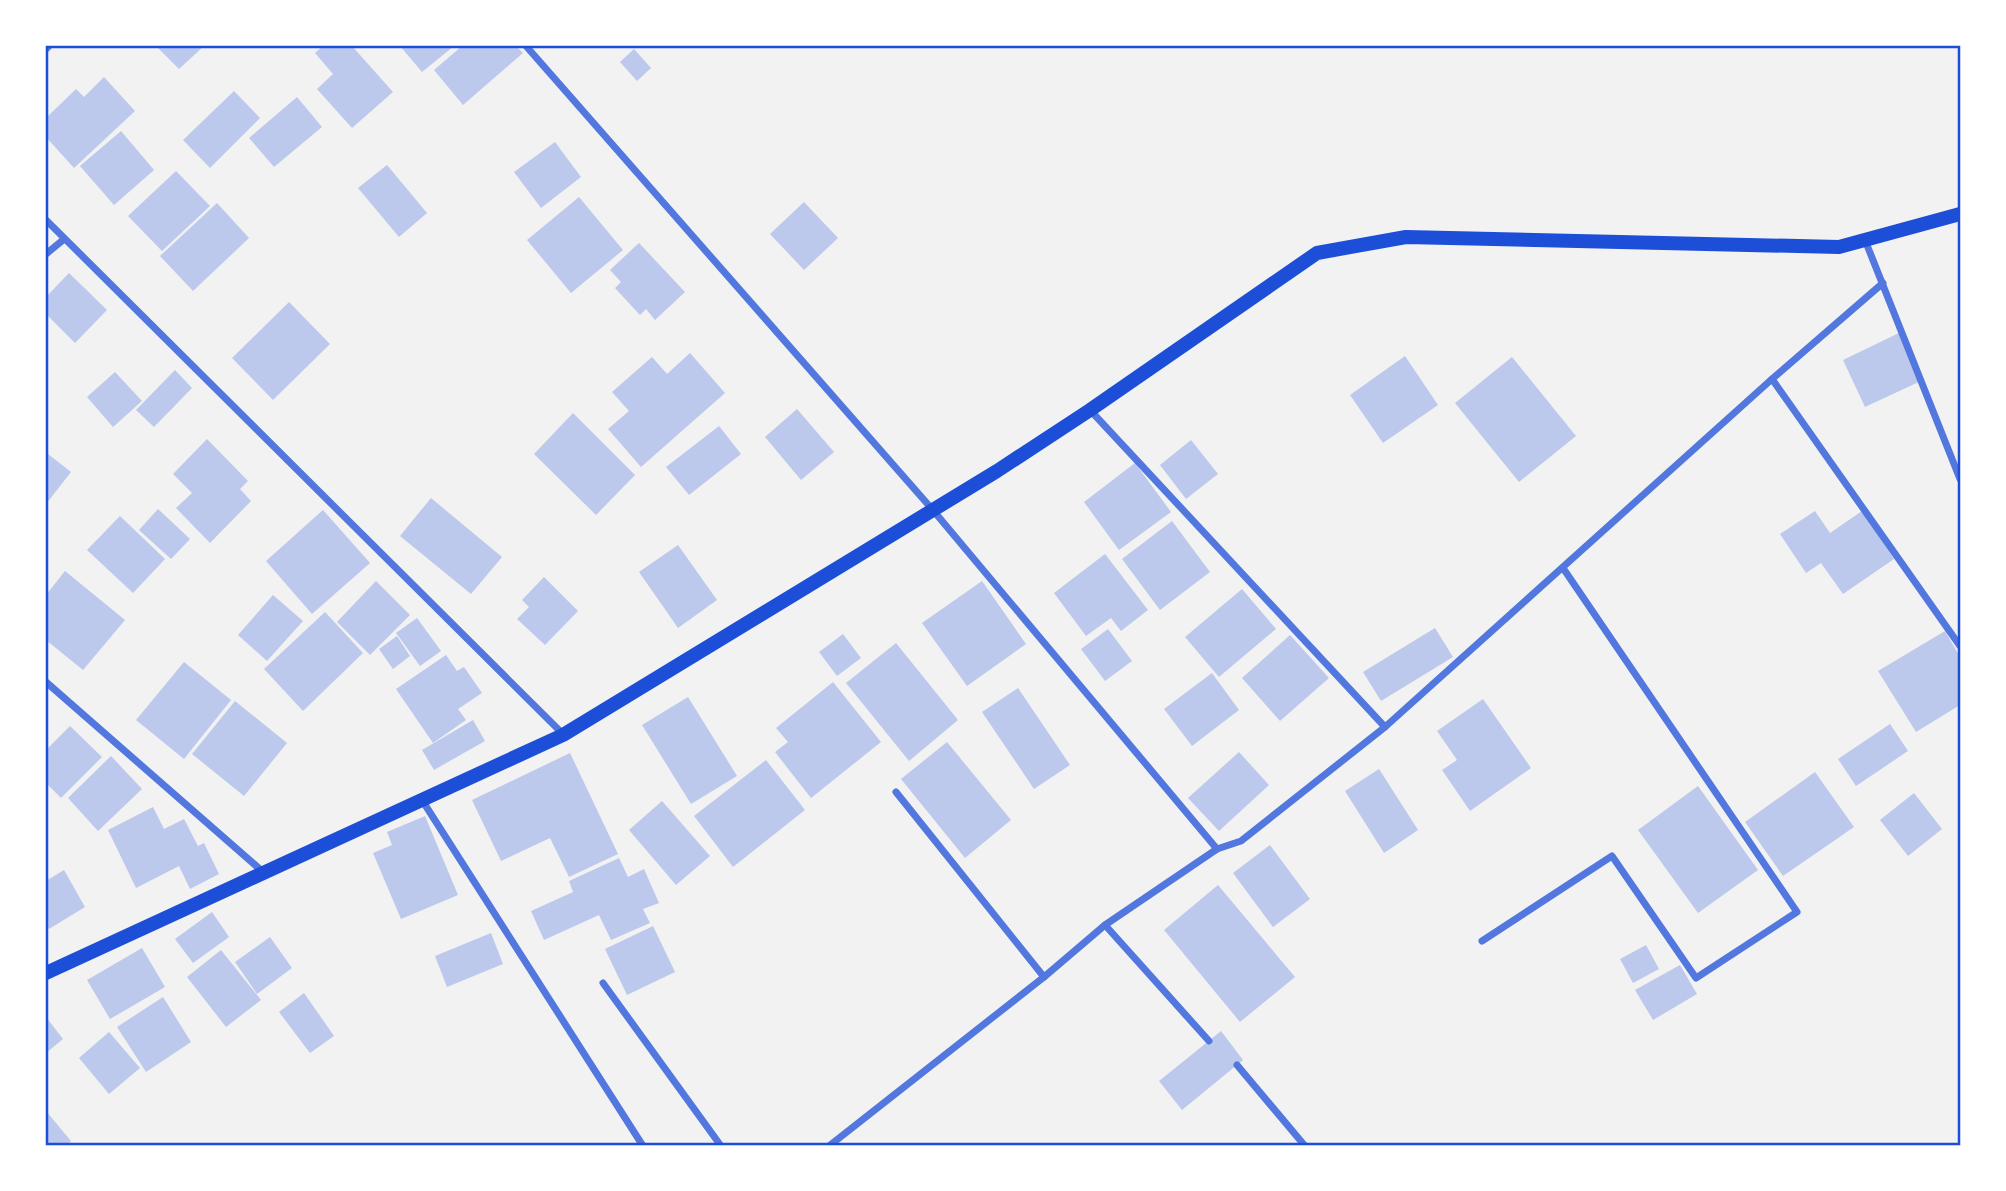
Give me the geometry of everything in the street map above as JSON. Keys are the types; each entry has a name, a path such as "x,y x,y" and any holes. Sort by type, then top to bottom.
{"main road":[{"path":"46,973 262,871 563,735 997,471 1317,253 1406,237 1839,247 1961,214"}],"street":[{"path":"526,46 932,509 1217,849"},
{"path":"46,220 63,240 563,735"},
{"path":"46,254 63,240"},
{"path":"1866,240 1961,479"},
{"path":"829,1146 1044,977 1105,925 1217,849 1241,841 1385,727 1772,379 1883,283"},
{"path":"1772,379 1961,646"},
{"path":"1090,410 1385,727"},
{"path":"1482,941 1612,856 1696,978 1797,912 1563,568"},
{"path":"46,682 262,871"},
{"path":"896,792 1044,977"},
{"path":"421,799 643,1146"},
{"path":"1105,925 1209,1041"},
{"path":"603,983 722,1146"},
{"path":"1237,1065 1305,1146"}],"building":[{"path":"156,46 204,46 179,69"},
{"path":"323,46 352,46 393,92 352,128 317,89 333,74 315,53"},
{"path":"400,46 454,46 422,72"},
{"path":"462,46 516,46 523,53 463,105 434,70"},
{"path":"634,49 651,68 637,81 620,62"},
{"path":"104,77 135,111 74,168 46,137 46,118 76,89 84,97"},
{"path":"234,91 260,118 210,168 183,140"},
{"path":"297,97 322,127 274,167 249,138"},
{"path":"121,131 154,170 114,205 80,166"},
{"path":"555,142 581,177 541,208 514,172"},
{"path":"387,165 427,213 399,237 358,188"},
{"path":"176,171 210,206 162,251 128,216"},
{"path":"579,197 623,250 571,293 527,240"},
{"path":"804,202 838,238 804,270 770,234"},
{"path":"217,203 249,238 193,291 160,256"},
{"path":"639,243 685,292 655,320 646,309 640,315 615,288 621,282 610,270"},
{"path":"69,273 107,310 75,343 46,314 46,297"},
{"path":"289,302 330,344 273,400 232,358"},
{"path":"1899,333 1921,381 1865,407 1843,360"},
{"path":"690,353 725,393 641,467 608,429 629,411 612,392 652,357 667,374"},
{"path":"1405,356 1438,405 1383,443 1350,395"},
{"path":"1512,357 1576,436 1519,482 1455,403"},
{"path":"175,370 192,388 154,427 136,410"},
{"path":"115,372 142,401 113,427 87,397"},
{"path":"797,409 834,452 801,480 765,437"},
{"path":"573,413 635,475 596,515 534,454"},
{"path":"719,426 741,454 689,495 666,467"},
{"path":"207,439 248,481 240,489 251,501 210,543 176,508 192,493 173,474"},
{"path":"1191,440 1218,474 1186,499 1160,465"},
{"path":"48,454 71,472 46,504 46,457"},
{"path":"1135,463 1171,512 1119,550 1084,502"},
{"path":"431,498 502,557 471,594 400,536"},
{"path":"158,509 190,539 171,559 139,530"},
{"path":"323,510 370,563 312,614 266,561"},
{"path":"1815,511 1830,533 1862,511 1894,559 1843,594 1821,563 1806,573 1780,534"},
{"path":"120,516 165,559 133,593 87,550"},
{"path":"1172,521 1210,572 1160,610 1122,559"},
{"path":"678,545 717,600 678,628 639,572"},
{"path":"1105,554 1148,610 1121,631 1111,618 1086,636 1054,593"},
{"path":"65,571 125,620 83,670 46,640 46,595"},
{"path":"544,577 578,611 545,645 517,619 529,607 522,600"},
{"path":"376,581 410,615 370,655 337,622"},
{"path":"982,581 1026,644 967,686 922,623"},
{"path":"1242,589 1276,629 1219,677 1185,637"},
{"path":"273,595 303,621 267,661 238,635"},
{"path":"325,612 363,653 303,711 264,669"},
{"path":"417,618 441,651 420,666 396,633"},
{"path":"1435,628 1453,657 1381,701 1363,672"},
{"path":"1108,629 1132,661 1105,681 1081,649"},
{"path":"1945,631 1960,657 1960,705 1916,732 1878,671"},
{"path":"843,634 861,658 837,676 819,652"},
{"path":"1290,635 1329,678 1280,721 1242,678"},
{"path":"397,636 410,656 393,669 379,649"},
{"path":"896,643 958,720 909,761 846,683"},
{"path":"446,655 457,671 464,667 482,693 458,709 466,720 433,743 396,689"},
{"path":"184,662 231,700 184,759 136,720"},
{"path":"1212,673 1239,710 1192,746 1164,709"},
{"path":"833,682 881,742 811,798 775,752 788,742 776,728"},
{"path":"1018,688 1070,765 1034,789 982,712"},
{"path":"688,697 737,776 691,804 642,725"},
{"path":"1483,699 1531,768 1470,811 1442,770 1457,760 1437,731"},
{"path":"235,701 287,743 244,796 192,754"},
{"path":"473,720 485,741 434,770 422,750"},
{"path":"1890,724 1908,751 1856,786 1838,759"},
{"path":"70,726 102,757 61,798 46,783 46,750"},
{"path":"947,742 1011,820 965,858 901,779"},
{"path":"1239,752 1269,785 1219,831 1188,798"},
{"path":"570,753 618,854 569,877 550,838 501,861 472,800"},
{"path":"111,756 142,789 98,831 68,798"},
{"path":"766,760 805,810 733,867 694,816"},
{"path":"1379,769 1418,830 1384,853 1345,791"},
{"path":"1815,772 1854,827 1783,876 1745,822"},
{"path":"1698,786 1758,870 1698,913 1638,830"},
{"path":"1914,793 1942,829 1908,856 1880,820"},
{"path":"662,801 710,856 676,885 629,830"},
{"path":"153,807 164,829 184,819 198,846 204,843 219,874 190,889 179,866 136,888 108,830"},
{"path":"425,816 458,895 401,919 373,853 392,845 387,832"},
{"path":"1270,845 1310,899 1273,927 1233,873"},
{"path":"619,858 628,877 644,869 659,903 643,909 650,923 611,940 599,915 544,940 531,911 573,892 569,881"},
{"path":"64,870 85,907 49,929 46,923 46,881"},
{"path":"1218,885 1295,977 1240,1022 1164,930"},
{"path":"212,912 229,937 193,963 175,939"},
{"path":"653,926 675,972 627,995 605,949"},
{"path":"491,933 503,964 447,987 435,956"},
{"path":"270,937 292,968 257,994 235,962"},
{"path":"1646,945 1659,969 1633,983 1620,959"},
{"path":"142,948 165,987 110,1019 87,980"},
{"path":"221,950 261,1000 226,1027 187,977"},
{"path":"1680,965 1697,994 1653,1020 1635,990"},
{"path":"304,993 334,1036 310,1053 279,1012"},
{"path":"163,997 191,1042 146,1072 117,1027"},
{"path":"46,1017 63,1039 46,1053"},
{"path":"1221,1031 1243,1060 1182,1110 1159,1081"},
{"path":"109,1032 140,1068 109,1094 79,1058"},
{"path":"46,1111 71,1141 66,1146 46,1146"}]}
